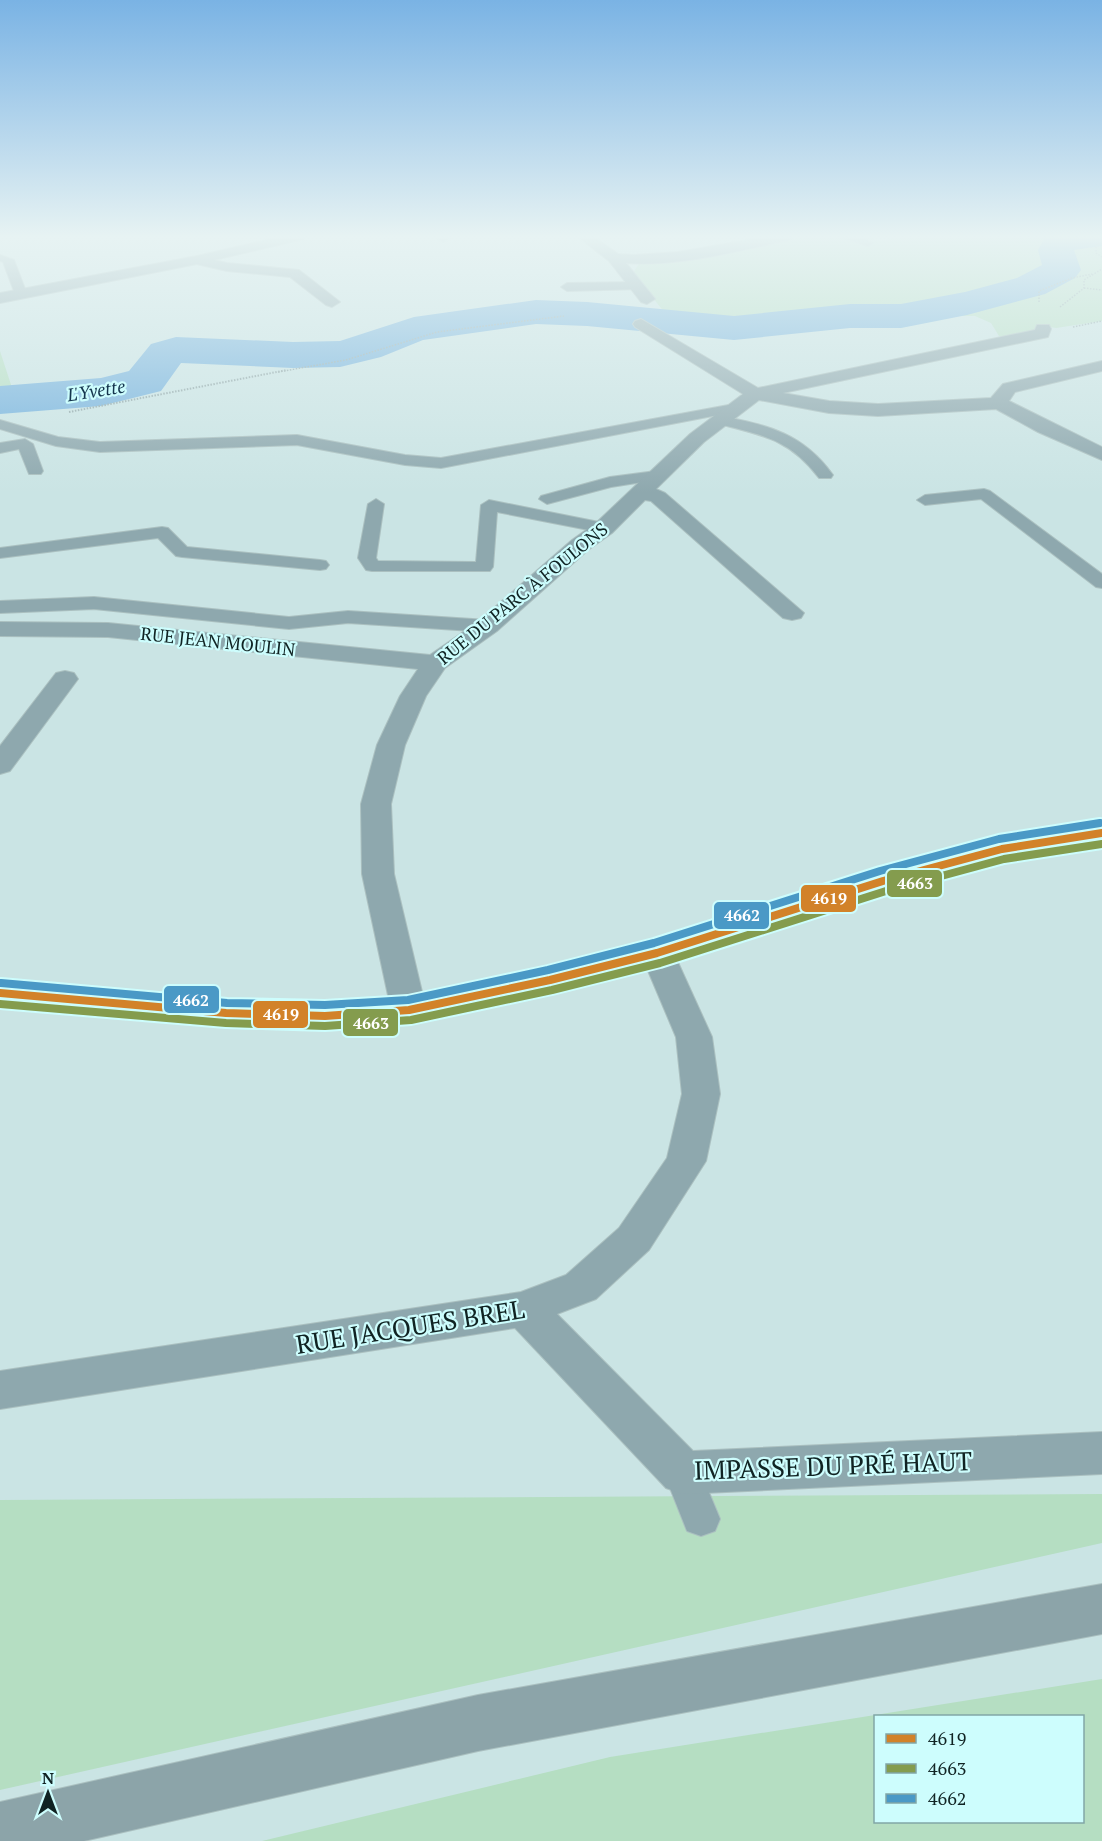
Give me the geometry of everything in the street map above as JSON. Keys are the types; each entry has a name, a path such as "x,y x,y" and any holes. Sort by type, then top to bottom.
{"highway":[{"path":"0,1831 478,1723 1102,1609"}],"street":[{"path":"755,394 1042,333 1047,322"},
{"path":"641,324 755,394 829,407 878,410 999,403 1045,428 1102,454"},
{"path":"999,403 1002,394 1010,388 1102,366"},
{"name":"RUE DU PARC À FOULONS","path":"409,1010 378,874 376,804 391,745 413,696 435,663 488,626 580,545 604,528 648,484 727,414 755,394"},
{"path":"648,484 658,497 792,613"},
{"name":"RUE JEAN MOULIN","path":"0,629 108,630 435,663"},
{"path":"0,765 65,679"},
{"path":"0,993 226,1013 326,1016 409,1010 500,992 657,953 883,881 1002,849 1102,833"},
{"name":"RUE JACQUES BREL","path":"0,1390 524,1310 581,1287 634,1239 686,1161 701,1094 694,1037 657,953"},
{"name":"IMPASSE DU PRÉ HAUT","path":"524,1310 683,1473 1102,1453"}],"lane":[{"path":"0,424 56,441 100,447 297,440 327,442 421,463 441,463 727,414 794,443 818,464 825,475"},
{"path":"0,448 25,444 35,471"},
{"path":"547,499 610,482 648,484"},
{"path":"925,500 984,494 1102,583"},
{"path":"376,504 367,558 372,566 484,567 489,505 604,528"},
{"path":"0,553 162,532 182,552 320,565"},
{"path":"0,607 94,603 289,623 348,617 488,626"},
{"path":"683,1473 701,1519"}],"path":[{"path":"65,412 346,360 437,332 518,322"}],"green space":[{"path":"690,322 774,322 733,326"},
{"path":"989,322 1096,322 1056,328 1040,325 1034,333 1009,337 999,336"},
{"path":"0,351 15,397 0,397"},
{"path":"1102,1494 1102,1543 0,1790 0,1500"},
{"path":"1102,1679 1102,1841 262,1841 610,1757 874,1715 874,1823 1084,1823 1084,1715 875,1715"}],"waterway":[{"name":"L'Yvette","path":"0,400 101,392 145,381 166,353 176,350 293,355 340,354 366,348 414,329 465,322"},
{"name":"L'Yvette","path":"670,322 734,328 793,322"}],"transit line":[{"name":"4662","path":"1,983 227,1003 325,1005 408,1000 548,970 654,943 880,871 999,839 1100,823"},
{"name":"4619","path":"0,993 226,1013 325,1016 409,1010 550,980 657,953 883,881 1002,849 1102,833"},
{"name":"4663","path":"0,1004 226,1023 325,1026 411,1020 552,990 660,963 886,891 1004,859 1102,844"}]}
